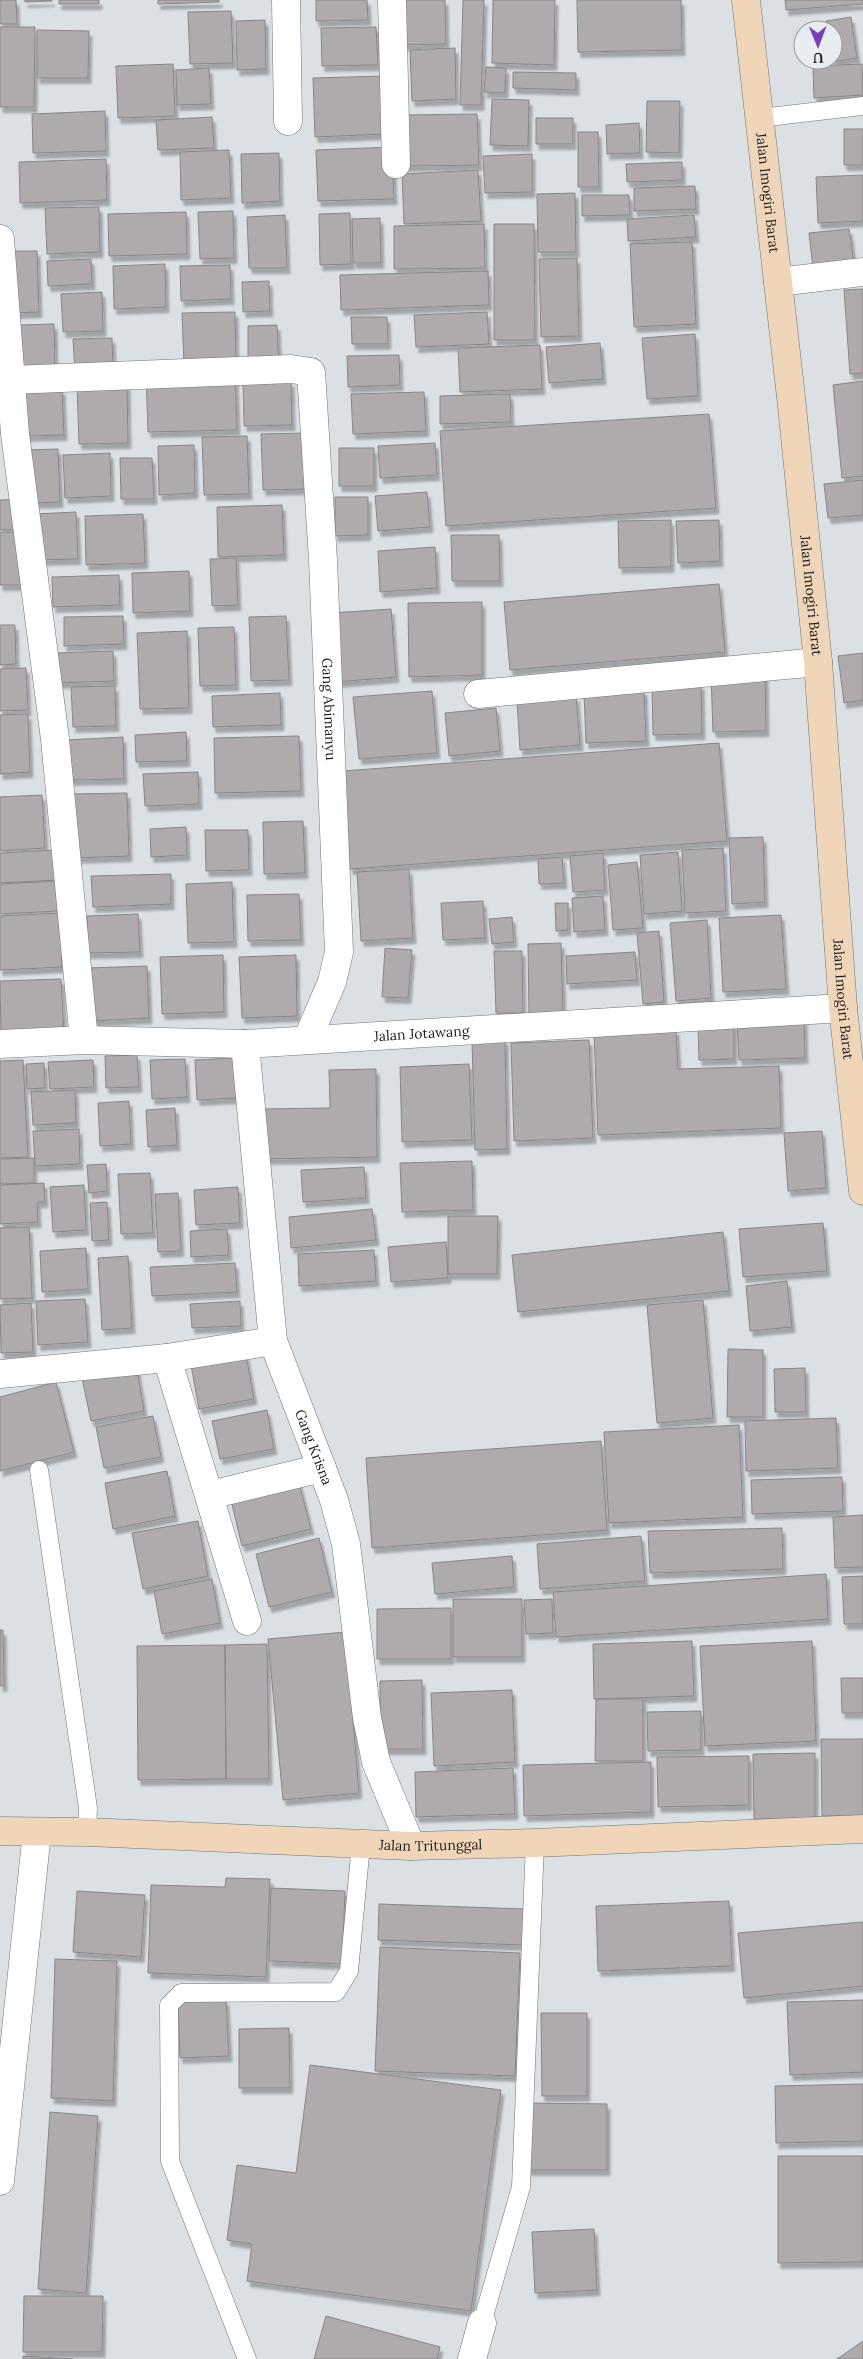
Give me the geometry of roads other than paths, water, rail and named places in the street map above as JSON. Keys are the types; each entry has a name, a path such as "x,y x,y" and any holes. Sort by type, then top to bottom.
{"main road":[{"name":"Jalan Imogiri Barat","path":"746,0 818,662 843,1008 863,1191"},
{"name":"Jalan Tritunggal","path":"0,1831 88,1832 411,1846 535,1843 863,1828"}],"street":[{"path":"286,0 288,121"},
{"path":"392,0 396,164"},
{"path":"0,239 10,380 8,436 54,739 84,1040"},
{"path":"778,282 863,272"},
{"name":"Gang Abimanyu","path":"10,380 272,369 311,372 326,619 339,952 332,982 307,1040"},
{"path":"478,694 818,662"},
{"name":"Jalan Jotawang","path":"0,1044 84,1040 246,1044 843,1008"},
{"name":"Gang Krisna","path":"246,1044 272,1340 334,1500 346,1544 367,1718 376,1762 411,1846"},
{"path":"0,1374 167,1358 272,1340"},
{"path":"167,1358 247,1621"},
{"path":"210,1495 322,1468"},
{"path":"0,2181 37,1832"},
{"path":"472,2359 482,2323"}],"lane":[{"path":"760,118 863,106"},
{"path":"39,1470 88,1808 88,1832"},
{"path":"482,2323 521,2187 535,1843"},
{"path":"247,2359 170,2162 169,2005 181,1993 336,1992 349,1971 361,1844"}]}
